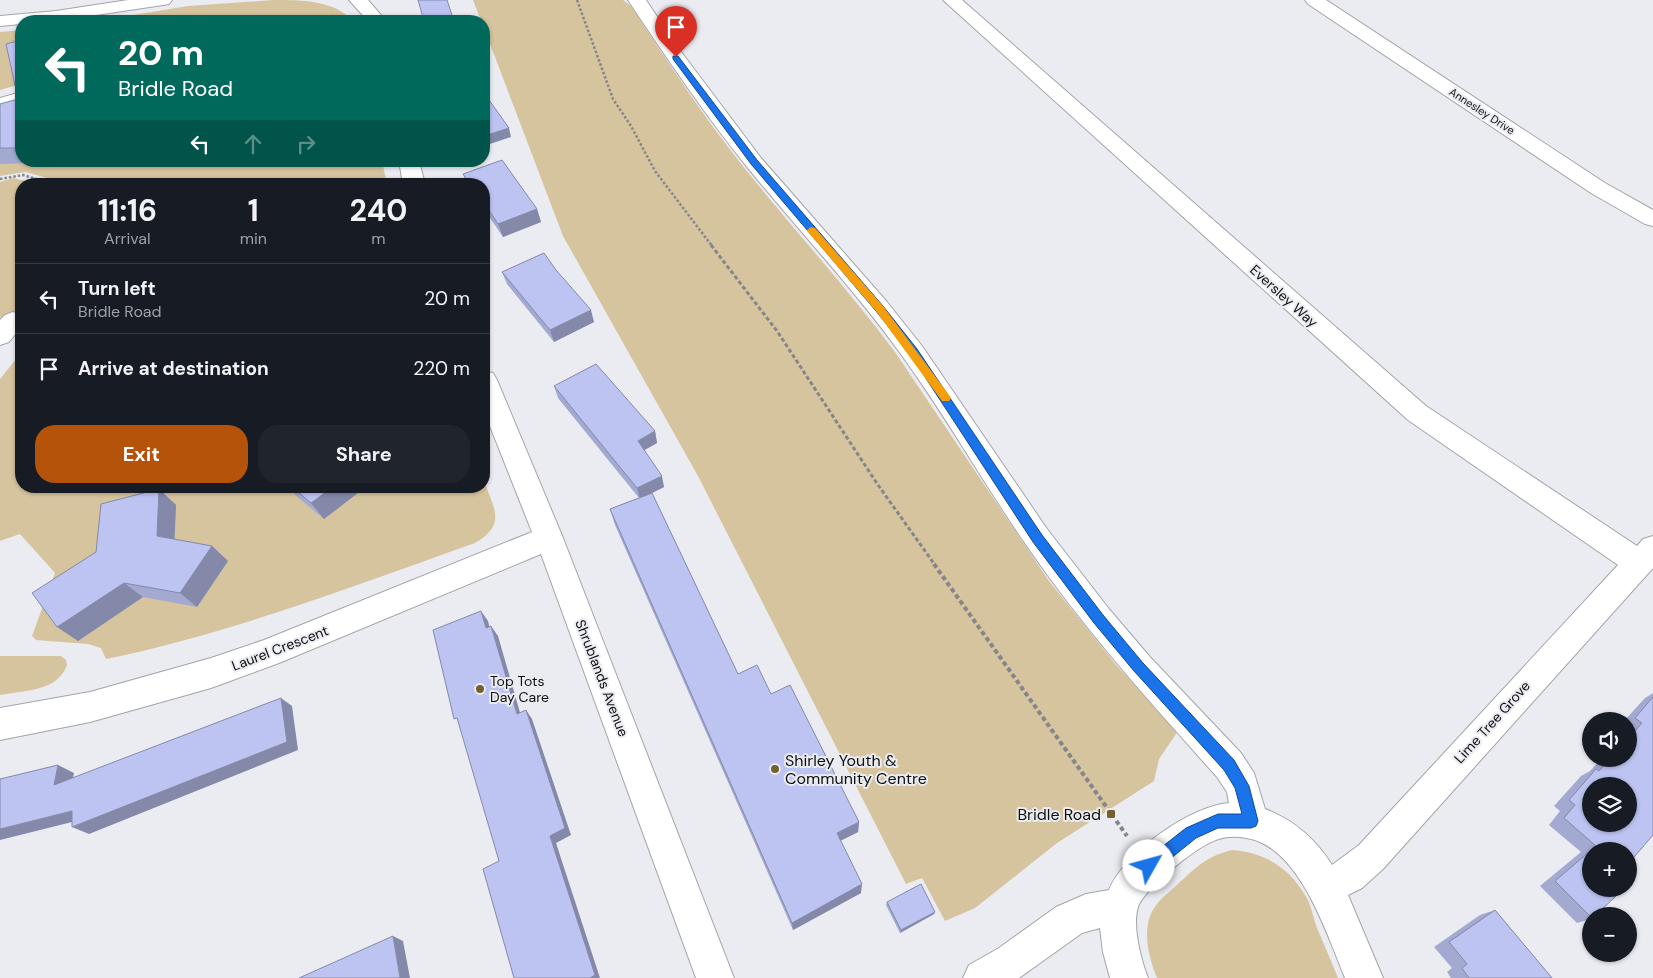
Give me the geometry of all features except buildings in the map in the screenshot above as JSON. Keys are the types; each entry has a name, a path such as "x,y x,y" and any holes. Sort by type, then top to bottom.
{"street":[{"path":"38,15 96,6 163,0"},
{"path":"358,0 373,15"},
{"path":"637,0 669,48 754,162 879,308 913,352 1037,538 1093,612 1139,667 1229,765 1242,786 1251,821"},
{"name":"Eversley Way","path":"952,0 1409,407 1446,435 1646,555"},
{"name":"Annesley Drive","path":"1314,0 1598,188 1653,220"},
{"path":"0,21 15,19"},
{"path":"0,104 15,100"},
{"name":"Shrublands Avenue","path":"490,395 549,538 715,978"},
{"name":"Laurel Crescent","path":"0,724 90,707 211,673 268,654 549,538"},
{"name":"Lime Tree Grove","path":"1325,888 1350,875 1371,857 1646,555"},
{"path":"1129,978 1125,968 1120,938 1120,906 1131,884 1149,866 1191,833 1218,821 1251,821 1272,829 1290,842 1309,862 1325,888 1364,978"},
{"path":"982,978 1012,961 1069,920 1086,912 1120,906"}],"path":[{"path":"577,0 613,99 631,126 655,171 777,332 878,485 1149,866"},
{"path":"0,179 23,175 33,178"}],"shaded area":[{"path":"295,0 327,5 346,15 133,15 188,6"},
{"path":"473,0 623,0 631,6 687,90 731,150 895,352 1049,581 1117,666 1178,731 1159,759 1154,781 1057,843 975,908 945,921 922,878 906,884 698,476 563,236 490,44 490,15 479,15"},
{"path":"15,31 15,86 0,90 0,32"},
{"path":"0,108 15,146 15,167 383,167 386,178 48,178 25,172 0,176"},
{"path":"15,178 15,318 0,317 0,182"},
{"path":"15,360 15,493 489,493 494,508 495,523 485,536 475,543 338,592 246,622 153,648 106,659 101,648 88,644 36,640 32,636 55,573 20,534 0,541 0,379"},
{"path":"0,656 61,656 66,660 67,665 62,674 48,685 0,695"},
{"path":"1232,850 1243,851 1265,858 1283,869 1299,885 1309,902 1317,928 1338,978 1157,978 1147,940 1147,931 1152,912 1162,898 1198,866 1209,859"}],"slow traffic":[{"path":"811,230 879,308 946,398"}],"place":[{"name":"Top Tots Day Care","path":"480,689"},
{"name":"Shirley Youth & Community Centre","path":"775,769"},
{"name":"Bridle Road","path":"1111,814"}],"route":[{"path":"676,57 754,162 879,308 913,352 1037,538 1098,619 1139,667 1229,765 1242,786 1251,821 1218,821 1191,833 1149,866"}]}
